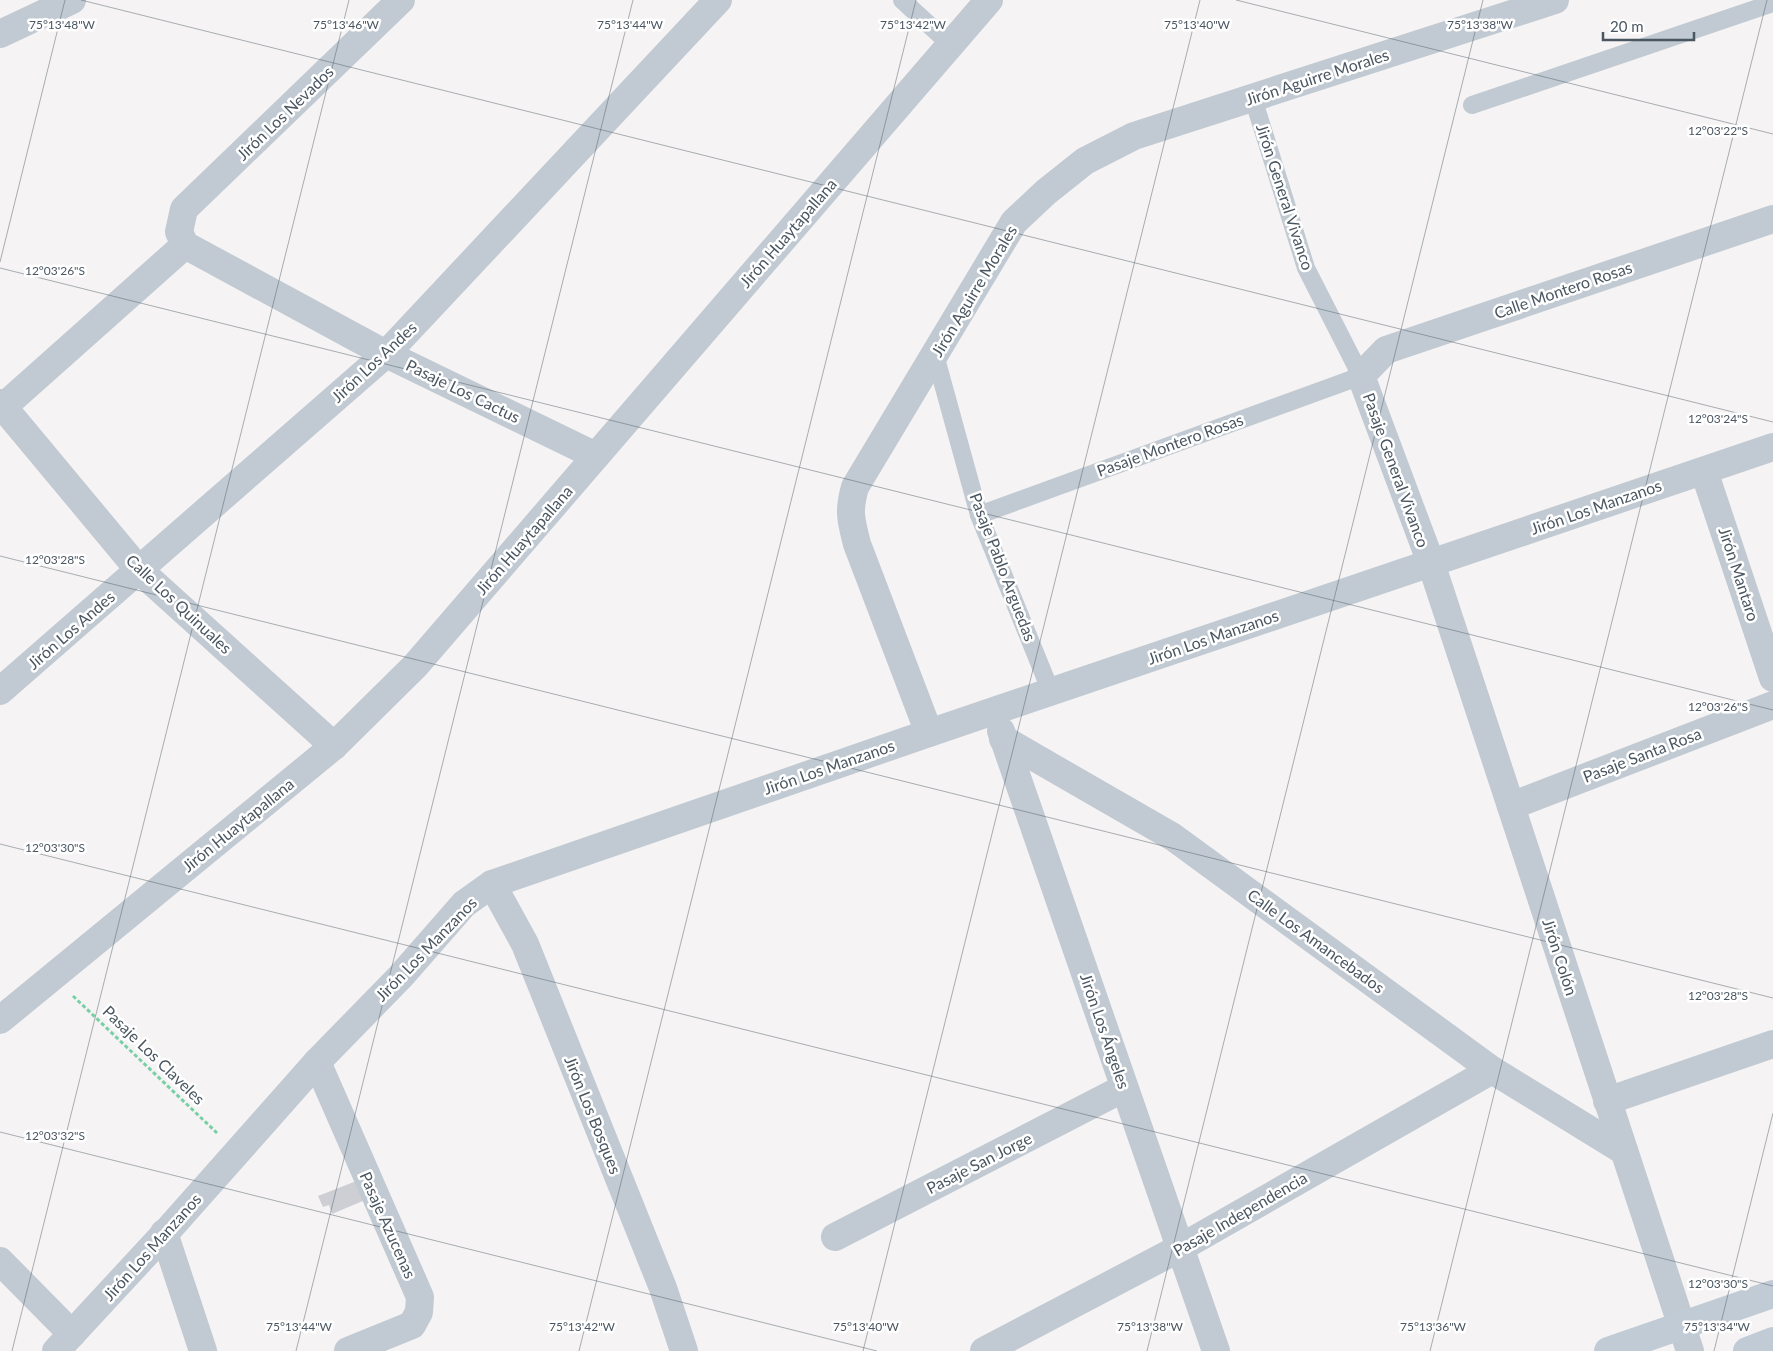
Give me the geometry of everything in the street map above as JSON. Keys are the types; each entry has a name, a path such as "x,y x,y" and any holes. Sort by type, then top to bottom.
{"street":[{"name":"Jirón Los Nevados","path":"182,238 180,220 184,209 402,0"},
{"name":"Jirón Los Andes","path":"0,691 386,354 718,0"},
{"name":"Jirón Huaytapallana","path":"0,1020 334,746 415,666 989,0"},
{"name":"Jirón Aguirre Morales","path":"929,733 857,544 851,520 850,504 855,487 1014,222 1046,192 1085,161 1134,136 1555,0"},
{"path":"0,34 62,3"},
{"name":"Calle Montero Rosas","path":"1361,376 1386,350 1773,218"},
{"name":"Pasaje Los Cactus","path":"182,238 386,354 596,456"},
{"path":"2,405 182,238"},
{"name":"Pasaje General Vivanco","path":"1361,376 1431,564"},
{"name":"Calle Los Quinuales","path":"2,405 139,570 334,746"},
{"name":"Jirón Los Manzanos","path":"64,1342 317,1062 401,976 464,904 492,884 993,711 1773,448"},
{"name":"Jirón Mantaro","path":"1704,471 1773,678"},
{"name":"Jirón Colón","path":"1431,564 1690,1351"},
{"name":"Pasaje Santa Rosa","path":"1511,806 1773,704"},
{"name":"Jirón Los Ángeles","path":"993,711 1216,1351"},
{"name":"Calle Los Amancebados","path":"1003,739 1173,837 1492,1070 1624,1151"},
{"name":"Jirón Los Bosques","path":"492,884 525,944 663,1288 684,1351"},
{"path":"1607,1101 1773,1044"},
{"name":"Pasaje Azucenas","path":"317,1062 420,1297 419,1312 412,1325 348,1351"},
{"name":"Pasaje Independencia","path":"984,1351 1180,1248 1492,1070"},
{"name":"Pasaje San Jorge","path":"834,1237 1124,1088"},
{"path":"164,1233 203,1351"},
{"path":"0,1261 64,1342"},
{"path":"1608,1351 1773,1294"},
{"path":"1746,1351 1773,1341"}],"lane":[{"path":"902,0 951,45"},
{"path":"1472,105 1773,3"},
{"name":"Jirón General Vivanco","path":"1254,98 1306,268 1361,376"},
{"name":"Pasaje Pablo Arguedas","path":"935,355 980,515 1051,692"},
{"name":"Pasaje Montero Rosas","path":"980,515 1361,376"}],"path":[{"name":"Pasaje Los Claveles","path":"53,976 237,1152"}],"building":[{"path":"364,1178 372,1197 332,1214 329,1205 323,1207 318,1196"}]}
